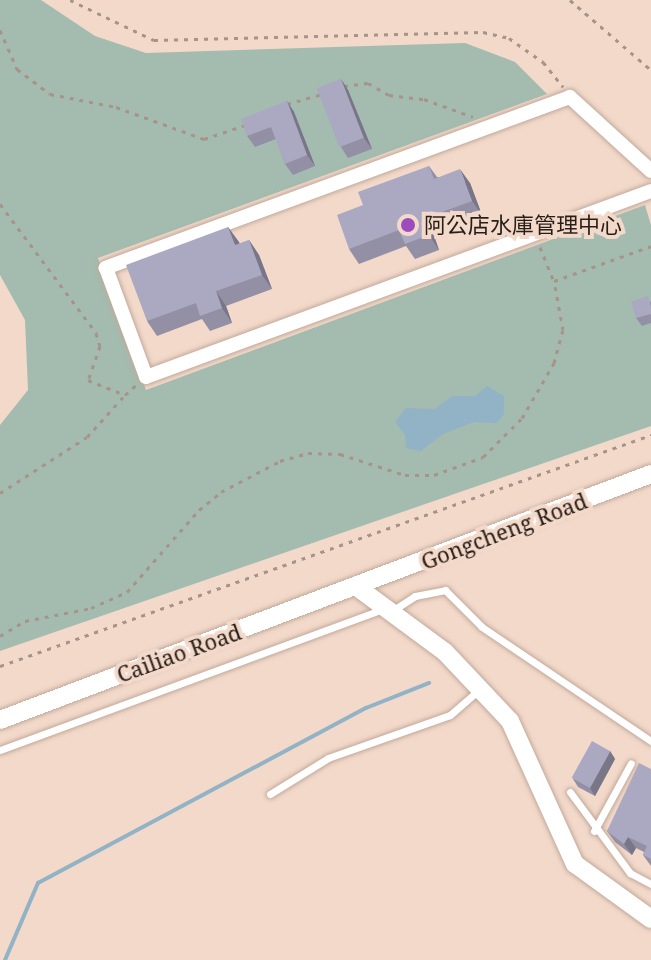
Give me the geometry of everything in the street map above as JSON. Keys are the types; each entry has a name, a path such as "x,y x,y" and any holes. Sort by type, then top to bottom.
{"street":[{"path":"651,171 570,97 106,268 146,377 651,191"},
{"name":"Gongcheng Road","path":"357,587 651,474"},
{"path":"357,587 394,613 480,688 510,721 575,864 600,887 651,919"},
{"name":"Cailiao Road","path":"0,720 357,587"}],"lane":[{"path":"0,750 394,613 415,596 445,590 482,627 651,741"},
{"path":"270,794 328,758 450,715 480,688"},
{"path":"594,831 631,763"},
{"path":"570,792 594,831 630,873 651,884"}],"path":[{"path":"70,0 154,40 483,32 509,38 543,62 570,97"},
{"path":"570,0 651,70"},
{"path":"0,30 17,69 50,94 116,107 204,139 254,121"},
{"path":"280,108 302,97 368,83 389,95 454,108 489,126"},
{"path":"0,204 96,333 98,355 88,380 125,395"},
{"path":"0,636 25,621 91,608 127,592 199,510 221,492 280,461 308,453 340,454 405,475 434,475 483,457 522,418 554,363 563,330 554,281 535,234"},
{"path":"554,281 651,246"},
{"path":"0,493 87,437 146,377"},
{"path":"0,666 651,435"}],"green space":[{"path":"0,0 41,0 95,36 146,53 465,43 515,62 547,94 98,258 146,390 645,205 651,225 651,426 0,651 0,425 28,390 25,320 0,275"}],"water":[{"path":"487,386 504,396 504,414 497,423 474,422 443,434 421,451 406,448 405,435 395,422 406,408 435,409 452,396 475,396"}],"building":[{"path":"341,79 364,138 339,147 317,88"},
{"path":"287,101 307,155 285,164 271,127 247,136 241,119"},
{"name":"阿公店水庫管理中心","path":"429,166 434,179 460,169 472,201 423,219 429,235 405,244 399,230 349,249 337,215 363,205 358,192"},
{"path":"228,227 235,245 249,240 262,275 216,291 222,308 200,316 196,303 147,321 126,265"},
{"path":"648,296 651,314 636,318 631,302"},
{"path":"592,741 610,751 590,788 572,778"},
{"path":"639,763 651,769 651,859 643,855 647,846 628,837 624,844 607,831"}],"waterway":[{"path":"5,960 38,883 366,708 429,683"}],"place":[{"name":"阿公店水庫管理中心","path":"408,225"}]}
